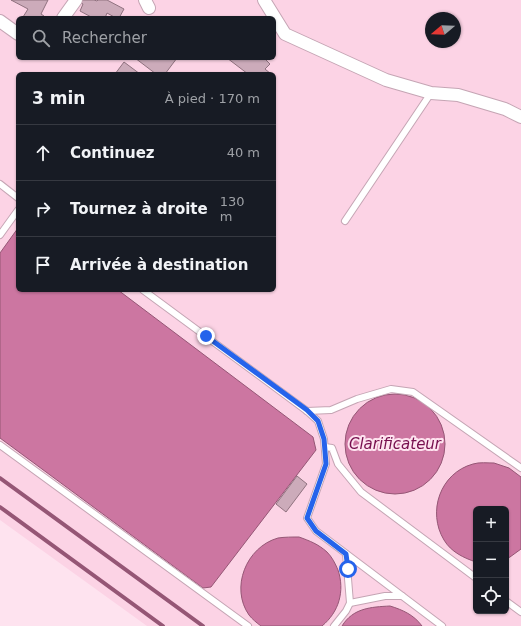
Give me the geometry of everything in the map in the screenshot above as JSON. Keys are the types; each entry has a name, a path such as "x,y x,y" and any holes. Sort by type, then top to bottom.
{"street":[{"path":"64,16 76,0"},
{"path":"264,0 275,16"},
{"path":"273,0 276,16"},
{"path":"276,17 285,34 386,80 431,93 458,95 505,109 521,117"},
{"path":"0,20 16,32"}],"lane":[{"path":"345,222 431,93"},
{"path":"0,184 16,196"},
{"path":"0,235 16,213"},
{"path":"146,292 307,410 318,421 324,439 326,464 307,518 316,531 442,626"},
{"path":"307,410 331,410 357,399 391,389 413,392 521,468"},
{"path":"0,445 248,626"},
{"path":"325,447 332,448 338,464 361,492 473,576"},
{"path":"334,626 346,611 350,603 346,554"},
{"path":"350,603 385,596 402,596"},
{"path":"509,603 521,612"}],"shaded area":[{"path":"0,0 521,0 521,626 147,626 0,520"}],"water":[{"path":"16,231 16,292 121,292 313,437 316,450 211,587 203,588 0,438 0,253"},
{"name":"Clarificateur","path":"395,394 405,395 423,402 437,416 444,434 444,454 437,472 423,486 405,493 395,494 385,493 367,486 353,472 346,454 345,444 346,434 353,416 367,402 385,395"},
{"name":"Clarificateur","path":"494,463 509,468 521,477 521,549 509,558 509,506 473,506 473,561 458,554 450,548 439,529 437,506 445,485 452,476 462,469 473,464"},
{"path":"299,537 310,541 327,552 335,563 341,586 339,601 333,614 322,626 261,626 249,615 243,604 241,581 244,570 257,550 267,543 278,538"},
{"path":"390,606 408,613 422,626 342,626 351,615 357,612 369,608"}],"building":[{"path":"11,0 48,0 41,14 44,16 24,16 28,9"},
{"path":"82,0 107,0 124,9 120,16 112,16 107,13 106,16 89,16 80,11 83,4 81,3"},
{"path":"138,60 176,60 166,72 153,72"},
{"path":"230,60 266,60 270,64 265,69 269,72 245,72"},
{"path":"124,62 137,72 116,72"},
{"path":"297,476 307,484 286,512 276,504"}],"waterway":[{"path":"0,478 203,626"},
{"path":"0,507 163,626"}],"route":[{"path":"206,336 307,410 318,421 324,439 326,464 307,518 316,531 346,554 348,569"}]}
